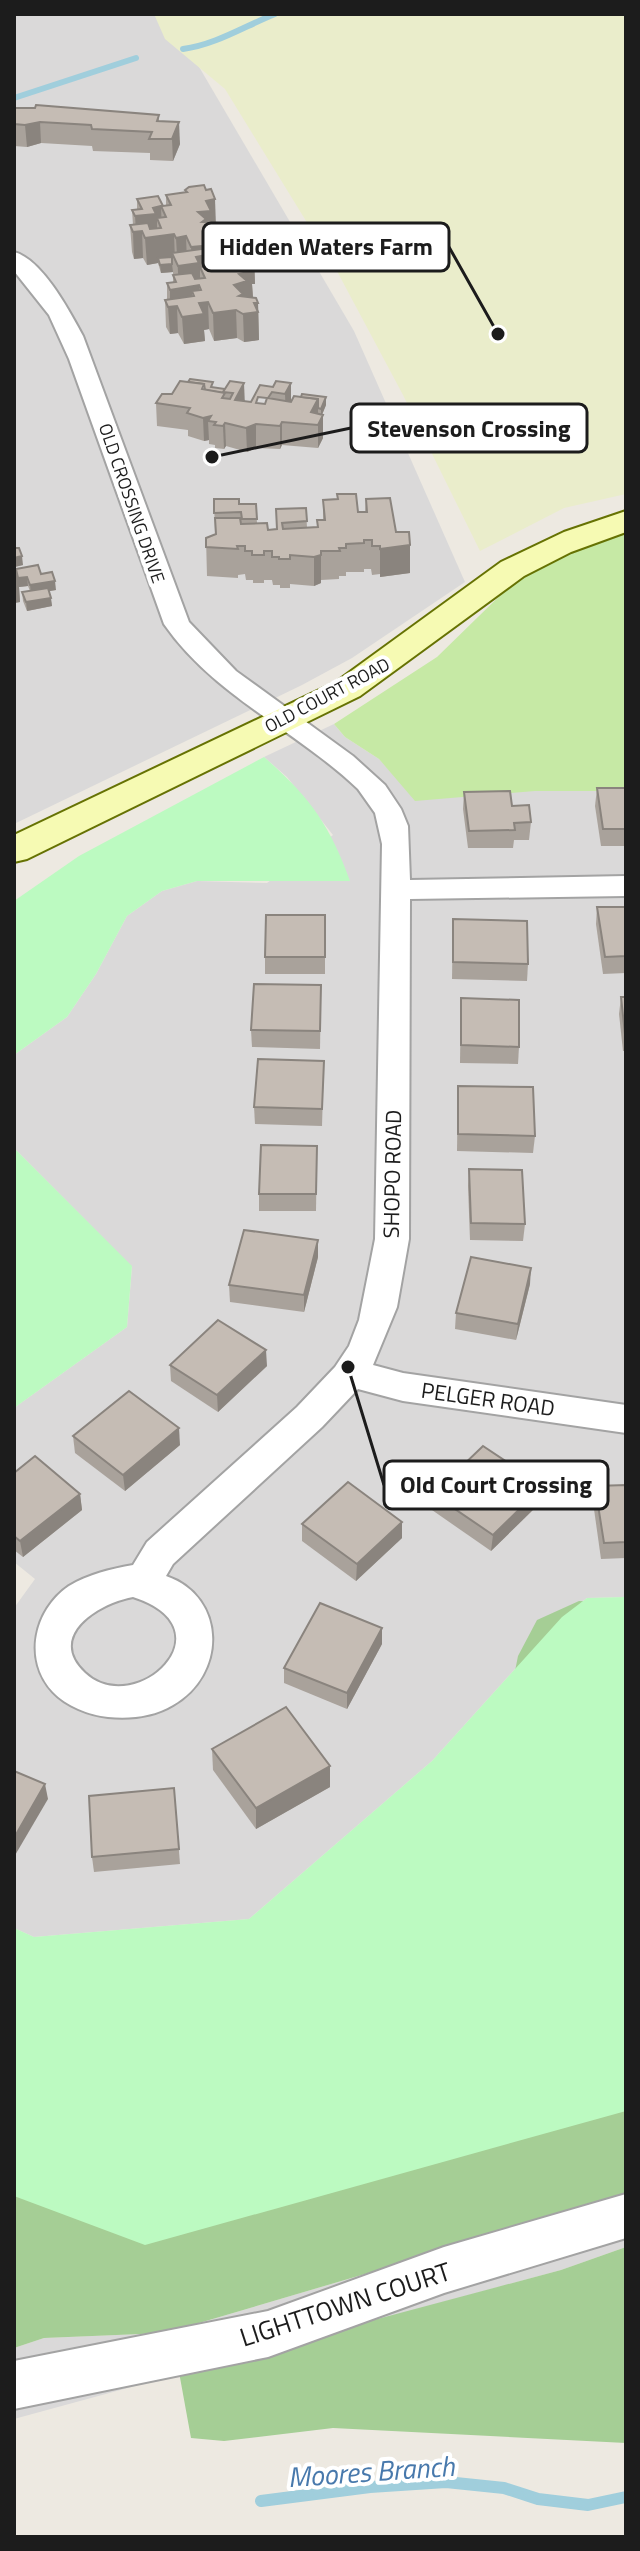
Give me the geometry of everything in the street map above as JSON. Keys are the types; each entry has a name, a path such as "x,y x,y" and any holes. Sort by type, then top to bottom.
{"main road":[{"name":"OLD COURT ROAD","path":"14,850 380,671 494,582 531,558 575,537 626,521"}],"street":[{"name":"OLD CROSSING DRIVE","path":"14,259 34,276 61,313 177,624 192,646 214,667 286,718"},
{"name":"SHOPO ROAD","path":"143,1582 160,1553 322,1406 351,1373 378,1314 387,1280 392,1239 394,826 386,807 355,770 286,718"},
{"path":"395,890 626,886"},
{"name":"PELGER ROAD","path":"351,1373 403,1387 626,1419"},
{"name":"LIGHTTOWN COURT","path":"14,2385 268,2334 444,2270 626,2216"}],"shaded area":[{"path":"14,14 168,14 354,331 465,582 352,658 302,685 14,824"},
{"path":"334,724 345,737 379,759 406,788 626,791 626,1597 587,1598 562,1617 432,1761 249,1919 34,1937 14,1928 14,1608 35,1579 14,1562 14,1408 127,1327 132,1267 14,1148 14,1055 67,1017 96,974 127,916 162,891 197,881 267,883 333,835 287,777 264,757"},
{"path":"626,2197 626,2247 561,2270 14,2419 14,2348 44,2338 165,2333"}],"green space":[{"path":"154,14 626,14 626,494 564,508 480,551 338,273 225,89 165,39"},
{"path":"626,531 626,791 535,791 415,801 379,759 345,737 334,724 437,657 519,577 565,553"},
{"path":"264,757 294,785 326,827 350,881 197,881 162,891 127,916 96,974 67,1017 14,1055 14,901 79,856"},
{"path":"14,1148 132,1266 127,1327 14,1408"},
{"path":"626,1597 626,2111 145,2245 14,2196 14,1928 34,1937 249,1919 432,1761 562,1617 587,1598"},
{"path":"579,1601 626,1603 626,2197 165,2333 44,2338 14,2348 14,1945 214,1954 510,1696 518,1656 537,1620"},
{"path":"626,2247 626,2443 333,2428 224,2441 191,2438 179,2372 561,2270"}],"building":[{"path":"36,105 159,115 157,121 179,122 172,139 149,139 152,132 92,129 91,125 14,124 14,108 35,108"},
{"path":"204,185 206,190 211,189 215,199 206,201 211,211 198,212 206,219 202,222 218,223 221,228 217,231 233,233 235,237 232,240 247,242 248,246 244,247 254,256 243,262 252,271 239,274 247,281 234,285 243,294 239,296 256,298 258,303 254,303 258,312 243,314 236,310 213,313 208,302 199,303 204,314 182,317 177,306 168,307 165,300 194,296 192,291 201,290 199,285 170,290 167,283 176,282 173,275 192,273 195,279 205,278 200,267 211,266 206,255 196,257 199,263 178,266 172,253 202,249 201,246 191,247 186,236 176,238 174,234 145,238 142,231 133,232 130,225 148,223 150,229 161,228 157,218 166,217 161,206 153,208 156,214 135,216 132,210 142,209 137,199 158,196 163,206 171,205 166,195 187,192 185,190 189,187"},
{"path":"172,257 172,264 160,265 158,258"},
{"path":"190,379 213,382 211,387 225,389 223,393 205,390 204,384 188,382"},
{"path":"180,381 204,384 202,389 225,393 222,398 230,399 233,393 223,392 230,381 244,383 235,400 251,402 260,385 273,387 276,381 291,383 285,394 272,392 268,398 291,402 294,396 318,399 311,412 323,415 318,425 282,422 280,426 256,424 246,428 225,423 223,426 214,425 216,422 208,421 211,416 203,418 187,413 190,408 156,403 162,394 172,394","holes":["258,397 267,398 265,404 256,403"]},
{"path":"302,394 326,397 321,409 318,408 318,399 301,397"},
{"path":"337,494 356,494 358,512 367,512 366,499 390,498 396,532 409,532 410,545 380,549 380,546 372,546 372,540 364,540 364,543 346,544 346,548 339,548 340,551 321,551 321,555 314,557 290,555 290,559 272,557 272,551 252,555 252,551 245,551 245,546 237,546 238,549 206,547 206,538 216,534 215,518 240,518 241,524 267,523 268,530 277,529 276,509 306,508 307,521 282,523 283,529 318,527 317,520 325,520 323,500 338,499"},
{"path":"214,499 239,499 239,504 256,504 257,519 242,519 241,512 214,513"},
{"path":"14,548 19,548 22,556 14,558"},
{"path":"38,565 41,574 52,572 55,581 30,585 27,577 18,578 16,569"},
{"path":"48,588 51,598 26,602 22,592"},
{"path":"597,788 626,788 626,829 603,829"},
{"path":"510,791 512,806 529,805 531,822 514,823 515,830 469,831 464,792"},
{"path":"597,907 626,907 626,956 605,957"},
{"path":"266,915 325,915 325,957 265,957"},
{"path":"453,919 527,921 528,964 453,962"},
{"path":"254,984 321,985 320,1031 251,1030"},
{"path":"621,997 626,997 626,1034 625,1034"},
{"path":"461,998 519,1000 519,1047 461,1045"},
{"path":"258,1059 324,1061 322,1109 254,1107"},
{"path":"458,1086 533,1087 535,1136 458,1134"},
{"path":"261,1145 317,1146 316,1194 259,1194"},
{"path":"469,1169 522,1170 525,1224 471,1223"},
{"path":"244,1230 318,1240 304,1295 229,1285"},
{"path":"471,1257 531,1268 518,1324 456,1313"},
{"path":"218,1320 266,1350 217,1395 170,1365"},
{"path":"129,1391 179,1428 123,1475 73,1436"},
{"path":"483,1446 543,1486 493,1535 433,1494"},
{"path":"35,1456 80,1494 20,1541 14,1536 14,1473"},
{"path":"348,1482 402,1522 357,1564 302,1524"},
{"path":"626,1485 626,1542 604,1543 595,1486"},
{"path":"320,1603 382,1628 347,1693 284,1668"},
{"path":"286,1707 330,1766 256,1808 212,1749"},
{"path":"14,1771 45,1784 14,1838"},
{"path":"174,1788 179,1849 92,1857 89,1796"}],"waterway":[{"path":"183,49 218,39 275,14"},
{"path":"14,98 136,58"},
{"name":"Moores Branch","path":"261,2501 370,2487 446,2482 504,2488 538,2499 588,2505 626,2497"}],"place":[{"name":"Hidden Waters Farm","path":"498,334"},
{"name":"Stevenson Crossing","path":"212,457"},
{"name":"Old Court Crossing","path":"348,1367"}]}
